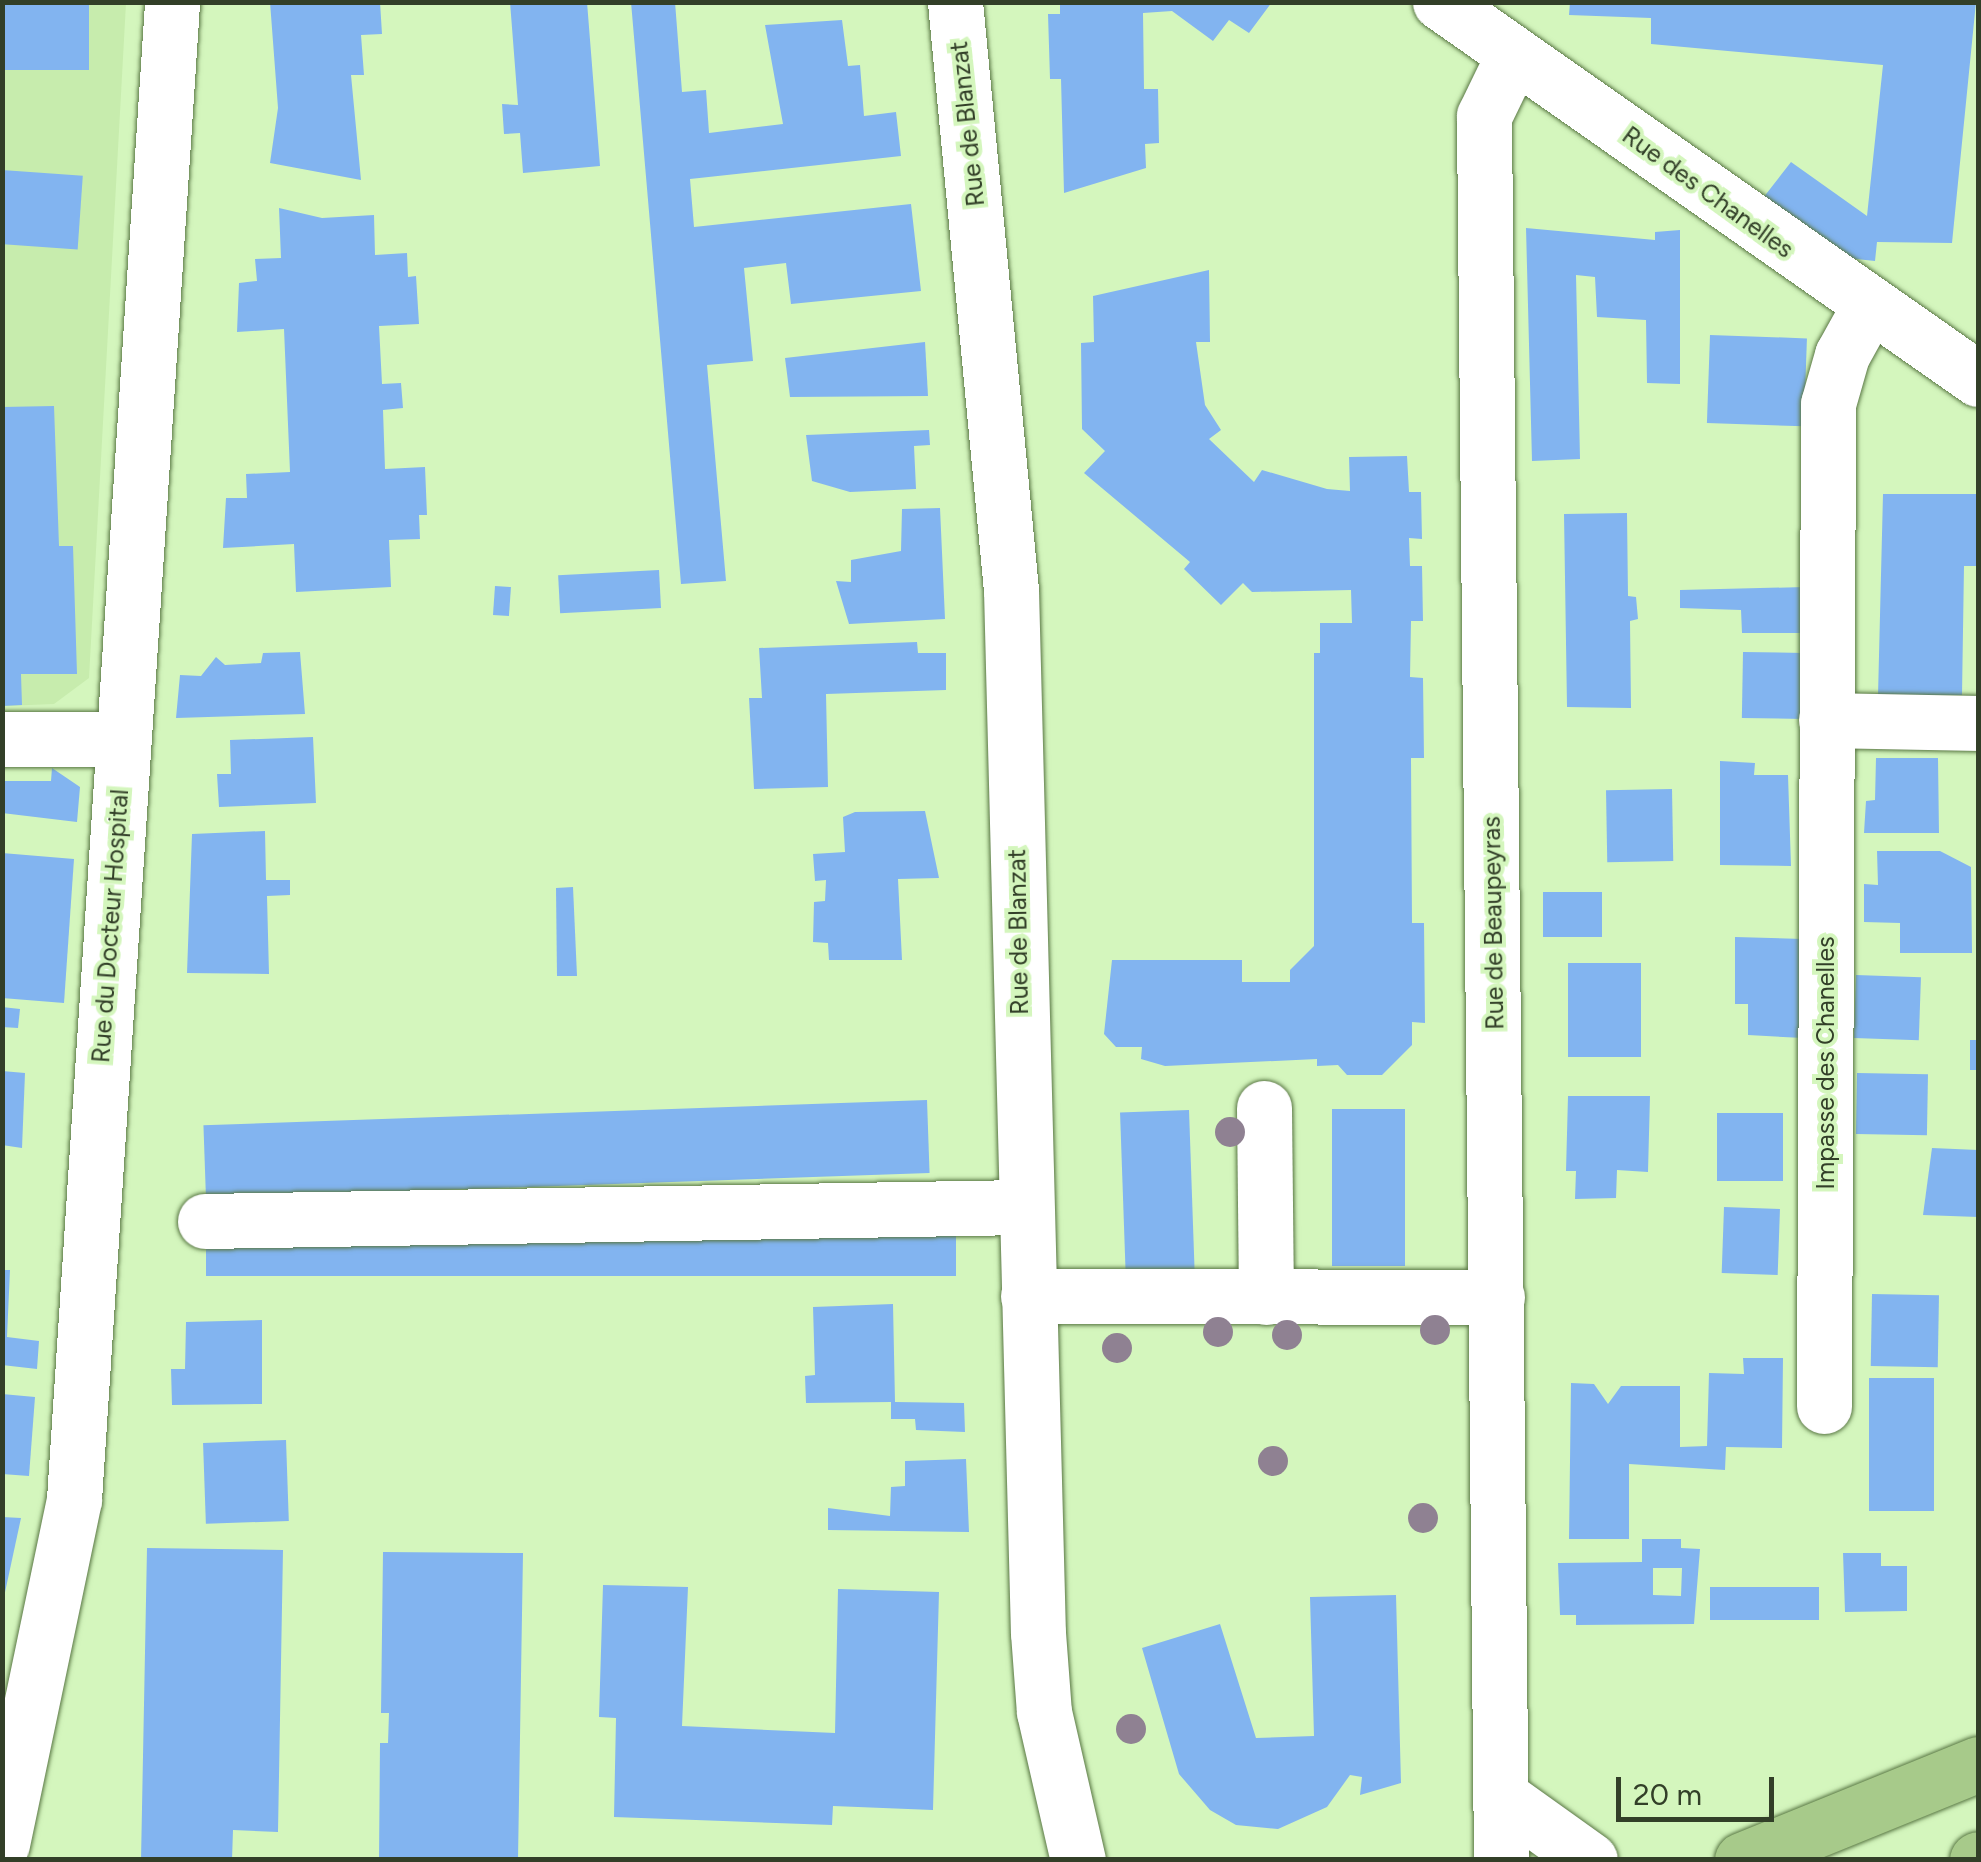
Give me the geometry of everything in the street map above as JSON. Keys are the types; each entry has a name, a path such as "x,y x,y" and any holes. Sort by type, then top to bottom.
{"main road":[{"path":"1742,1860 1978,1764"}],"street":[{"name":"Rue du Docteur Hospital","path":"2,1844 74,1499 172,2"},
{"name":"Rue de Blanzat","path":"955,2 1011,590 1025,1208 1044,1712 1078,1860"},
{"name":"Rue des Chanelles","path":"1442,3 1868,308 1978,380"},
{"name":"Rue de Beaupeyras","path":"1501,1860 1484,116 1513,56"},
{"name":"Impasse des Chanelles","path":"1824,1406 1828,404 1868,308"},
{"path":"1826,720 1978,722"},
{"path":"2,739 122,738"},
{"path":"1264,1108 1266,1297"},
{"path":"204,1221 1025,1208"},
{"path":"1028,1296 1497,1297"},
{"path":"1502,1796 1590,1860"}],"shaded area":[{"path":"2,3 126,3 89,678 54,704 3,706"}],"building":[{"path":"2,2 89,2 89,70 2,70"},
{"path":"270,2 380,2 382,34 361,35 364,75 351,75 361,180 270,163 278,108"},
{"path":"510,2 587,2 600,166 523,173 520,133 504,134 502,104 518,105"},
{"path":"631,2 675,2 682,92 706,90 709,133 783,124 765,25 842,20 848,66 860,65 864,116 896,112 901,156 690,179 694,227 911,204 921,291 791,304 786,263 744,268 753,361 707,365 726,581 681,584"},
{"path":"1060,2 1272,2 1249,33 1229,20 1213,41 1172,11 1143,13 1144,89 1158,89 1159,143 1145,144 1146,168 1064,193 1061,79 1050,79 1048,14 1060,14"},
{"path":"1570,2 1976,2 1952,243 1877,242 1875,261 1847,258 1763,198 1791,162 1867,216 1883,65 1651,44 1651,18 1569,15"},
{"path":"2,170 83,176 78,249 2,244"},
{"path":"279,208 322,218 374,215 375,255 407,253 408,277 416,276 419,324 379,326 382,384 401,383 403,408 383,410 385,469 425,467 427,515 419,515 420,539 389,540 391,587 296,592 294,544 223,548 226,498 247,498 246,474 290,472 284,329 237,332 239,283 257,281 255,259 281,258"},
{"path":"1526,228 1655,240 1655,232 1680,230 1680,384 1647,383 1646,320 1597,317 1595,277 1576,275 1580,459 1532,461"},
{"path":"1209,270 1210,342 1196,342 1205,405 1221,430 1209,439 1254,482 1262,470 1327,489 1350,491 1349,457 1407,456 1409,492 1421,492 1422,539 1409,538 1410,566 1422,566 1423,621 1411,621 1410,677 1423,678 1424,758 1411,758 1412,923 1424,923 1425,1023 1412,1022 1412,1045 1382,1075 1347,1075 1338,1065 1317,1066 1317,1059 1165,1066 1141,1059 1142,1047 1116,1047 1104,1034 1112,960 1242,960 1242,982 1290,982 1290,970 1314,946 1314,653 1320,653 1320,623 1352,623 1351,590 1252,592 1243,583 1221,605 1184,569 1190,562 1084,473 1105,451 1082,429 1081,343 1094,342 1093,296"},
{"path":"1710,335 1807,338 1804,426 1707,423"},
{"path":"925,342 928,396 790,397 785,358"},
{"path":"54,406 59,546 73,546 77,674 21,674 22,705 2,706 2,407"},
{"path":"929,430 930,445 914,446 916,489 850,492 812,481 806,435"},
{"path":"1883,494 1978,494 1978,566 1964,566 1962,695 1878,696"},
{"path":"940,508 945,619 849,624 836,581 851,582 851,560 901,551 902,509"},
{"path":"1627,513 1628,596 1636,597 1638,619 1630,621 1631,708 1567,707 1564,514"},
{"path":"659,570 661,608 560,613 558,575"},
{"path":"495,586 511,587 509,616 493,615"},
{"path":"1805,587 1805,633 1742,633 1741,610 1680,608 1680,590"},
{"path":"917,642 918,653 946,653 946,690 826,694 828,787 754,789 749,698 762,698 759,648"},
{"path":"300,652 305,714 176,718 180,675 201,676 216,657 225,665 261,663 263,653"},
{"path":"1743,652 1805,653 1804,719 1742,718"},
{"path":"313,737 316,803 219,807 217,774 231,774 230,740"},
{"path":"1876,758 1938,758 1939,833 1864,833 1866,801 1875,800"},
{"path":"1720,761 1755,763 1754,775 1788,775 1791,866 1720,865"},
{"path":"52,768 80,787 77,822 2,813 2,781 51,781"},
{"path":"1672,789 1673,861 1607,862 1606,790"},
{"path":"925,811 939,878 898,879 902,960 829,960 828,943 813,942 814,902 825,901 826,880 815,881 813,854 845,852 843,817 855,812"},
{"path":"265,831 266,880 290,880 290,895 267,896 269,974 187,973 192,834"},
{"path":"1877,851 1940,851 1971,867 1972,953 1900,953 1900,923 1864,922 1864,884 1878,885"},
{"path":"2,853 74,859 64,1003 2,998"},
{"path":"573,887 577,976 557,976 556,888"},
{"path":"1543,892 1602,892 1602,937 1543,937"},
{"path":"1735,937 1803,939 1803,1038 1748,1035 1748,1004 1735,1004"},
{"path":"1568,963 1641,963 1641,1057 1568,1057"},
{"path":"1856,975 1921,977 1919,1040 1854,1038"},
{"path":"2,1007 20,1009 18,1028 2,1027"},
{"path":"1970,1040 1978,1040 1978,1070 1970,1070"},
{"path":"2,1071 25,1073 22,1148 2,1145"},
{"path":"1857,1073 1928,1074 1927,1135 1856,1134"},
{"path":"1568,1096 1650,1096 1648,1172 1617,1170 1616,1198 1575,1199 1576,1171 1566,1171"},
{"path":"927,1100 930,1173 206,1198 203,1125"},
{"path":"1332,1109 1405,1109 1405,1266 1332,1266"},
{"path":"1189,1110 1195,1272 1126,1274 1120,1112"},
{"path":"1717,1113 1783,1113 1783,1181 1717,1181"},
{"path":"1932,1148 1978,1150 1978,1217 1923,1215"},
{"path":"1724,1207 1780,1209 1778,1275 1722,1273"},
{"path":"206,1231 956,1231 956,1276 206,1276"},
{"path":"2,1270 10,1270 7,1337 39,1341 37,1369 2,1365"},
{"path":"1872,1294 1939,1295 1938,1367 1871,1366"},
{"path":"893,1304 895,1402 964,1403 965,1432 916,1430 915,1419 891,1419 891,1402 806,1403 805,1376 815,1375 813,1307"},
{"path":"262,1320 262,1404 172,1405 171,1369 185,1369 186,1322"},
{"path":"1743,1358 1783,1358 1782,1448 1726,1447 1725,1470 1629,1464 1629,1539 1569,1539 1571,1383 1594,1384 1608,1404 1621,1386 1680,1386 1680,1447 1707,1446 1709,1373 1744,1374"},
{"path":"1869,1378 1934,1378 1934,1511 1869,1511"},
{"path":"2,1394 35,1397 29,1476 2,1474"},
{"path":"286,1440 289,1521 206,1524 203,1443"},
{"path":"966,1459 969,1532 828,1530 828,1508 890,1516 891,1487 905,1486 905,1461"},
{"path":"2,1517 21,1518 4,1597 2,1597"},
{"path":"1642,1539 1681,1539 1681,1548 1700,1549 1694,1624 1576,1625 1576,1615 1560,1615 1558,1563 1642,1562","holes":["1653,1568 1682,1568 1681,1596 1653,1595"]},
{"path":"147,1548 283,1550 278,1832 233,1830 232,1860 141,1860"},
{"path":"383,1552 523,1553 518,1860 379,1860 380,1743 388,1743 389,1713 381,1713"},
{"path":"1843,1553 1881,1553 1881,1566 1907,1566 1907,1611 1845,1612"},
{"path":"603,1585 688,1587 682,1726 835,1733 838,1589 939,1592 933,1810 833,1806 832,1825 614,1817 616,1718 599,1717"},
{"path":"1710,1587 1819,1587 1819,1620 1710,1620"},
{"path":"1396,1595 1401,1783 1360,1795 1362,1777 1350,1775 1327,1807 1278,1829 1236,1825 1210,1810 1179,1774 1142,1648 1220,1624 1256,1738 1314,1736 1310,1597"}]}
